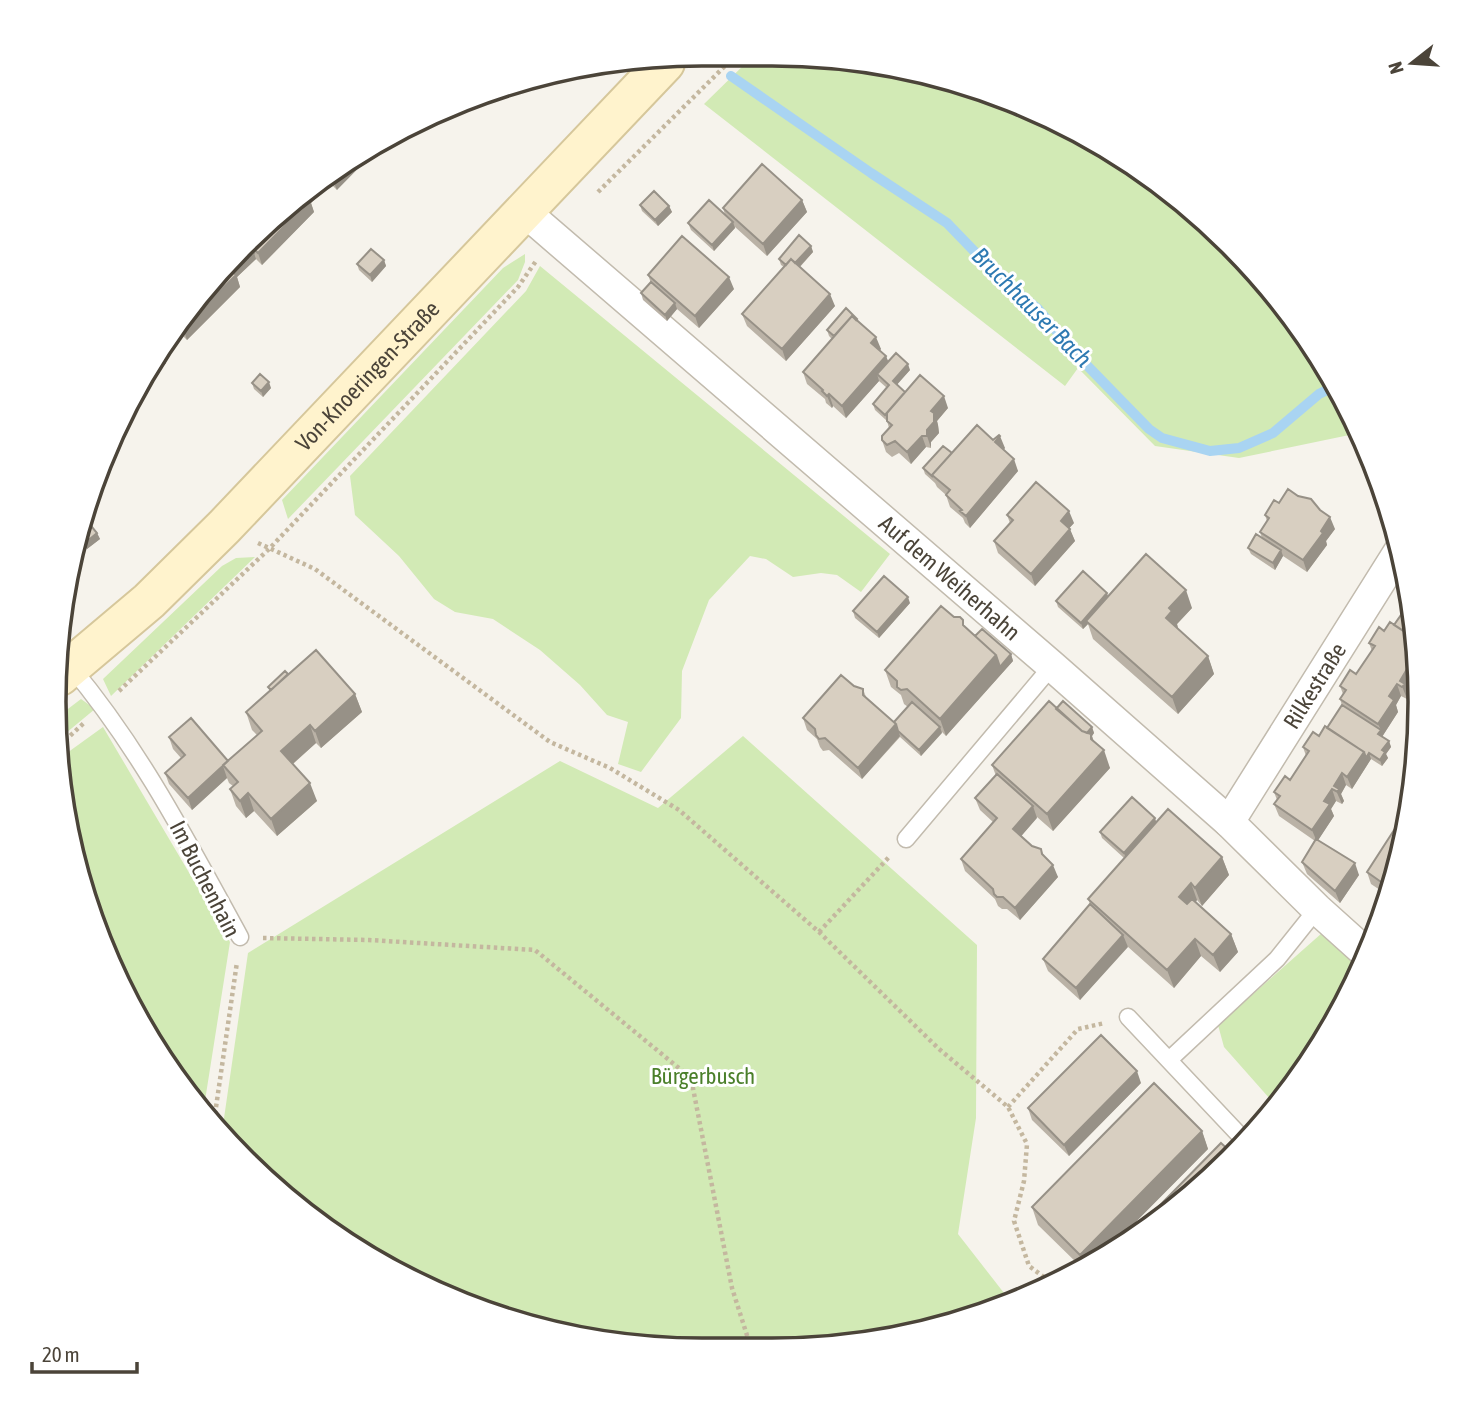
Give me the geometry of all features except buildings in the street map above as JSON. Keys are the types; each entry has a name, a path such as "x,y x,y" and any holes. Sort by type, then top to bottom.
{"main road":[{"name":"Von-Knoeringen-Straße","path":"67,671 149,601 224,527 660,68"}],"street":[{"name":"Auf dem Weiherhahn","path":"524,211 1230,822 1359,947"},
{"name":"Rilkestraße","path":"1230,822 1392,562"}],"lane":[{"path":"906,839 1052,666"},
{"name":"Im Buchenhain","path":"67,673 104,706 169,807 240,937"},
{"path":"1169,1060 1277,959 1317,909"},
{"path":"1128,1017 1238,1134"}],"path":[{"path":"591,198 726,66"},
{"path":"68,738 269,549 518,287 552,237"},
{"path":"224,527 315,569 550,742 610,768 679,810 820,932 939,1049 1008,1107 1027,1143 1024,1181 1014,1221 1029,1266 1043,1277"},
{"path":"820,932 906,839"},
{"path":"240,937 369,940 535,950 691,1078 732,1288 748,1338"},
{"name":"Im Buchenhain","path":"215,1111 240,937"},
{"path":"1008,1107 1078,1030 1128,1017"}],"green space":[{"path":"743,66 815,68 856,72 937,88 977,100 1054,132 1091,152 1160,198 1222,253 1251,283 1301,349 1349,435 1239,458 1155,446 1078,368 1065,386 704,104"},
{"path":"525,254 518,280 288,519 282,500 503,268"},
{"path":"540,266 890,554 861,592 837,575 821,573 793,577 766,559 750,556 709,600 682,671 681,718 641,772 618,764 628,722 607,715 580,685 540,650 493,619 455,612 434,599 399,556 355,515 350,476 526,291"},
{"path":"255,557 111,696 103,679 222,566 236,558"},
{"path":"81,699 95,709 67,732 66,710"},
{"path":"103,727 230,942 205,1098 152,1020 115,945 88,866 72,785 69,752"},
{"name":"Bürgerbusch","path":"743,736 977,945 976,1118 958,1234 1004,1293 937,1316 897,1325 815,1336 702,1338 619,1332 578,1325 498,1304 421,1272 384,1252 315,1206 283,1180 224,1121 248,953 560,761 658,808"},
{"path":"1322,933 1353,961 1323,1020 1269,1098 1224,1047 1218,1025"}],"waterway":[{"name":"Bruchhauser Bach","path":"731,76 947,223 1001,279 1038,309 1074,352 1149,429 1162,438 1210,451 1239,448 1273,433 1326,390"}]}
